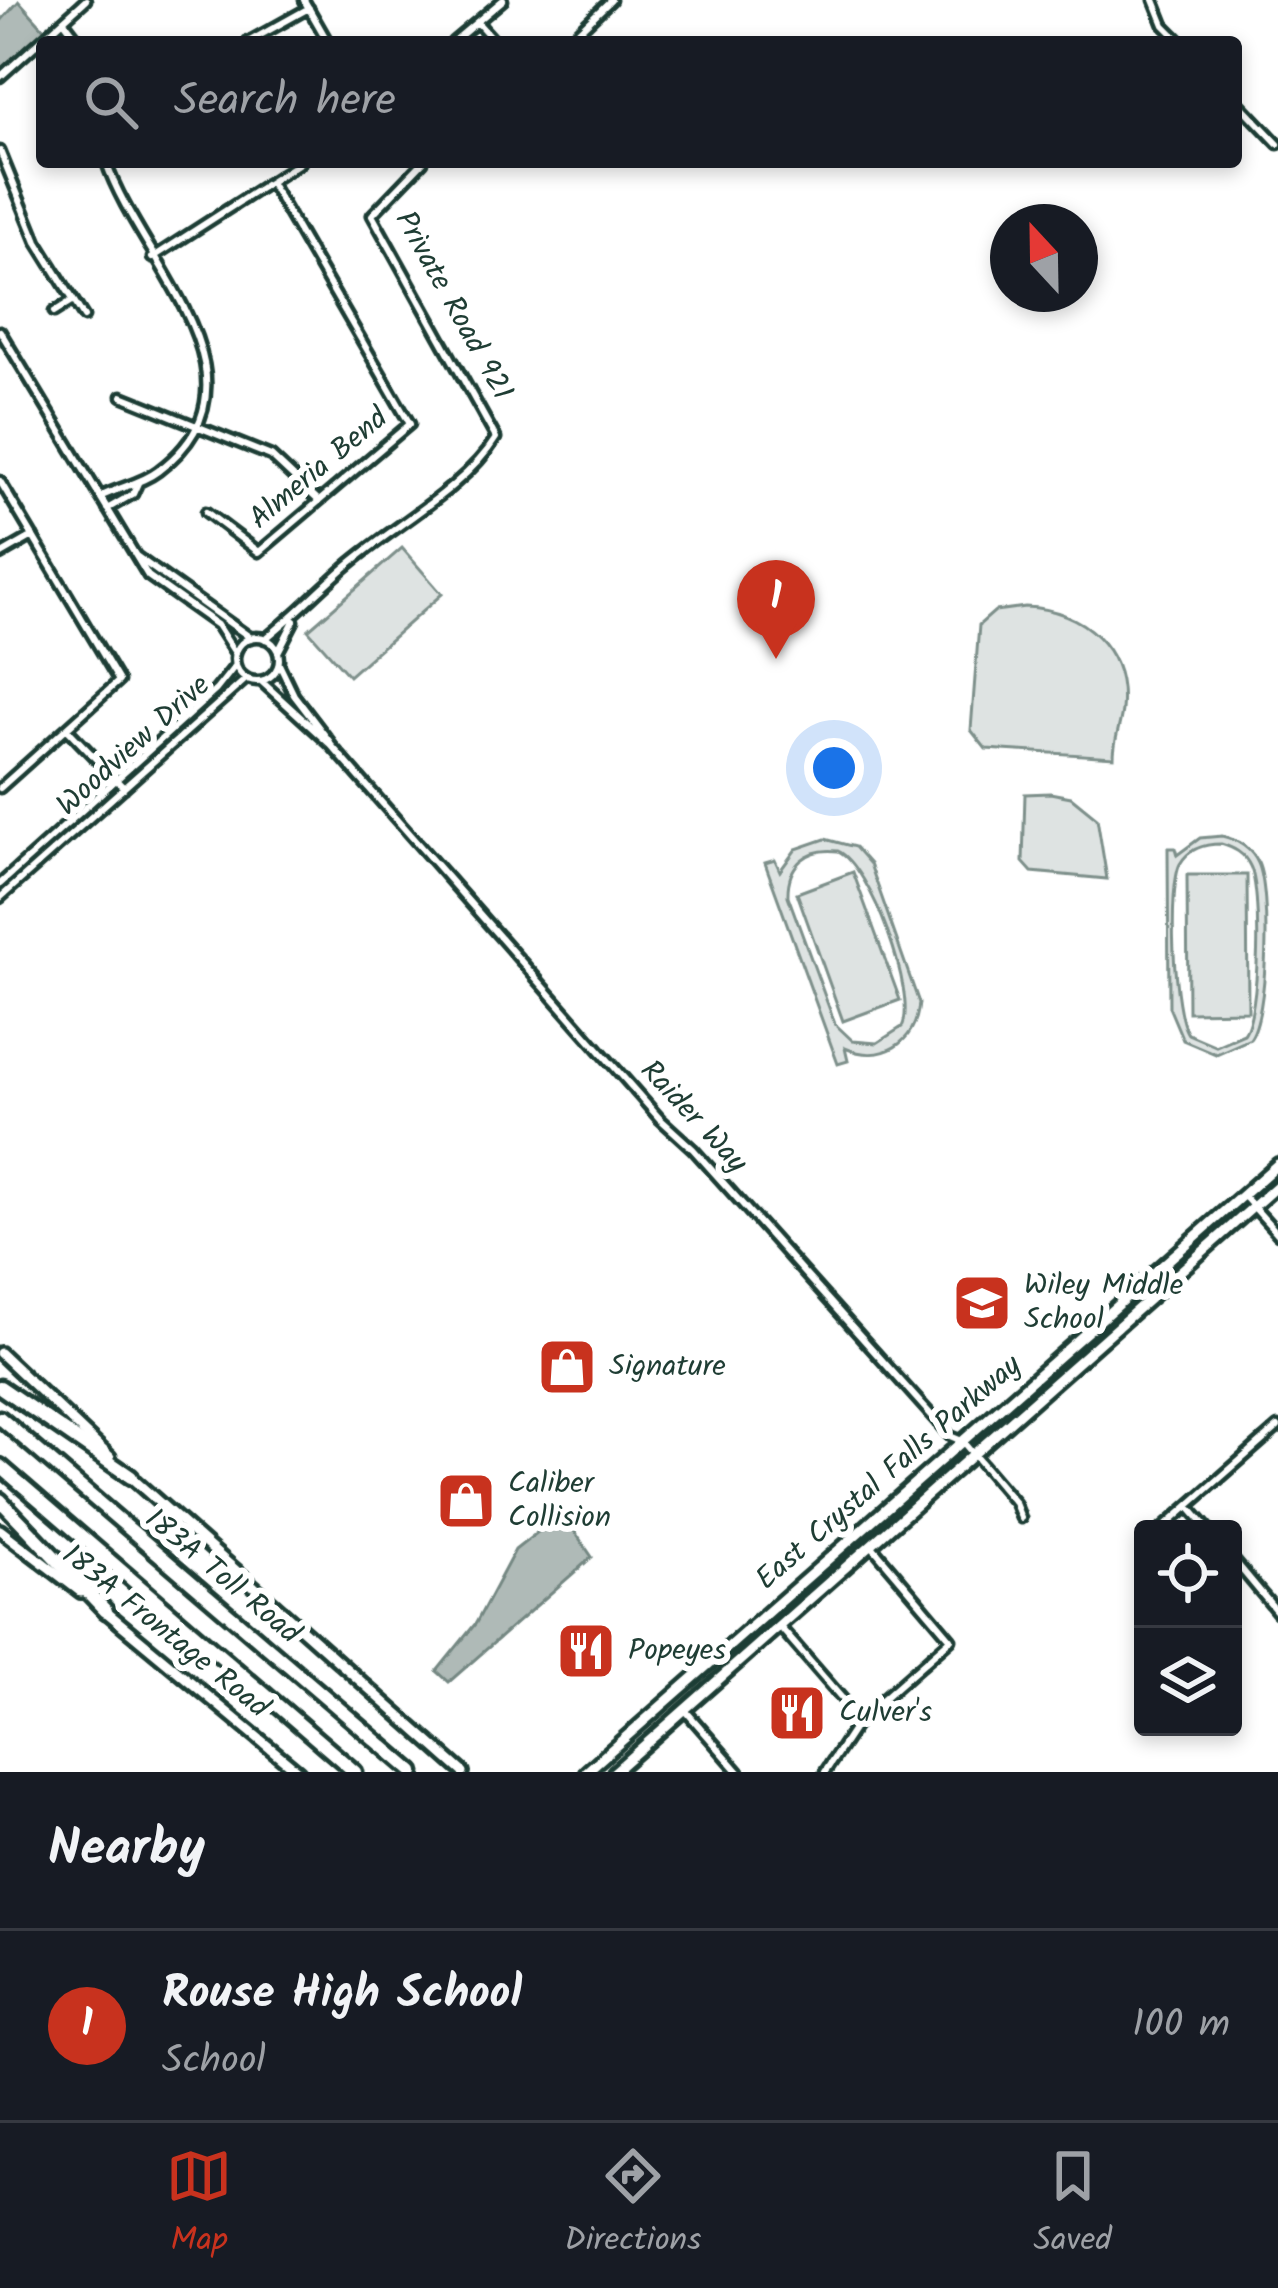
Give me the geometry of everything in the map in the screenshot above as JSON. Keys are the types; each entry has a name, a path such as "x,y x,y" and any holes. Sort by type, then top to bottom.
{"highway":[{"path":"0,1387 131,1478"},
{"name":"183A Toll Road","path":"0,1418 413,1772"},
{"name":"183A Toll Road","path":"0,1466 355,1772"},
{"path":"0,1500 106,1611"}],"main road":[{"name":"East Crystal Falls Parkway","path":"586,1772 1278,1164"},
{"name":"East Crystal Falls Parkway","path":"614,1772 682,1707 1278,1185"},
{"path":"1106,1316 1117,1328"},
{"path":"0,1353 131,1478 463,1772"},
{"name":"183A Frontage Road","path":"0,1530 106,1611 299,1772"},
{"path":"860,1531 870,1543"},
{"path":"766,1612 777,1624"}],"street":[{"path":"46,36 86,0"},
{"path":"460,36 503,0"},
{"path":"573,36 611,0"},
{"path":"1154,0 1164,25 1175,36"},
{"path":"257,36 307,4 325,36"},
{"path":"64,20 76,36"},
{"path":"477,22 490,36"},
{"path":"0,77 36,45"},
{"path":"1242,106 1278,144"},
{"path":"0,151 37,242 84,317"},
{"path":"100,497 138,482 178,454 198,423 208,395 202,340 126,213 108,168"},
{"path":"152,258 292,168"},
{"name":"Private Road 921","path":"265,639 295,618 342,569 409,520 496,438 372,215 417,168"},
{"name":"Almeria Bend","path":"206,512 260,552 410,424 270,182"},
{"path":"54,312 73,300"},
{"path":"0,331 133,554 148,576 217,625 246,679 261,681 279,664 278,653 265,639 251,638 133,554"},
{"path":"122,396 198,423 288,466 319,501"},
{"path":"0,481 119,681 0,788"},
{"path":"107,509 133,494 138,482"},
{"path":"0,555 33,536"},
{"name":"Private Road 921","path":"278,653 295,618"},
{"path":"235,653 251,638"},
{"name":"Raider Way","path":"279,664 293,695 331,745 644,1102 693,1149 950,1436 962,1442 1015,1503 1021,1518"},
{"name":"Woodview Drive","path":"0,884 216,690 235,666"},
{"name":"Woodview Drive","path":"0,898 246,679"},
{"name":"Raider Way","path":"261,681 331,745"},
{"path":"67,729 124,788"},
{"path":"1243,1195 1278,1234"},
{"path":"1173,1520 1278,1427"},
{"path":"1189,1506 1201,1520"},
{"path":"825,1772 860,1719 951,1639 870,1543"},
{"path":"1242,1570 1278,1613"},
{"path":"777,1624 860,1719"},
{"path":"682,1707 740,1772"}],"shaded area":[{"path":"19,1 46,31 0,73 0,22"},
{"path":"402,548 442,594 349,676 308,630"},
{"path":"1046,609 1083,624 1109,651 1122,688 1114,757 986,749 971,730 979,625 995,611"},
{"path":"1025,794 1071,797 1097,818 1107,879 1032,872 1023,862"},
{"path":"1222,836 1248,849 1258,863 1265,900 1264,981 1256,1026 1250,1039 1216,1054 1183,1040 1169,1007 1168,848 1175,848 1177,855 1200,838","holes":["1221,844 1242,854 1250,866 1258,951 1244,1034 1216,1046 1188,1034 1183,1022 1173,923 1180,864 1192,851"]},
{"path":"825,839 855,847 870,864 919,1003 911,1030 895,1047 872,1053 845,1048 848,1061 838,1064 765,863 775,860 780,871 796,849","holes":["838,851 851,861 877,905 903,988 902,1027 877,1043 853,1041 835,1024 788,896 791,875 808,855"]},
{"path":"853,872 900,1000 843,1021 797,893"},
{"path":"1187,875 1247,875 1248,1011 1188,1012"},
{"path":"562,1513 592,1557 449,1682 437,1671 476,1623 515,1550"}],"place":[{"name":"Rouse High School","path":"776,659"},
{"name":"Wiley Middle School","path":"982,1303"},
{"name":"Signature","path":"567,1367"},
{"name":"Caliber Collision","path":"466,1501"},
{"name":"Popeyes","path":"586,1651"},
{"name":"Culver's","path":"797,1713"}]}
